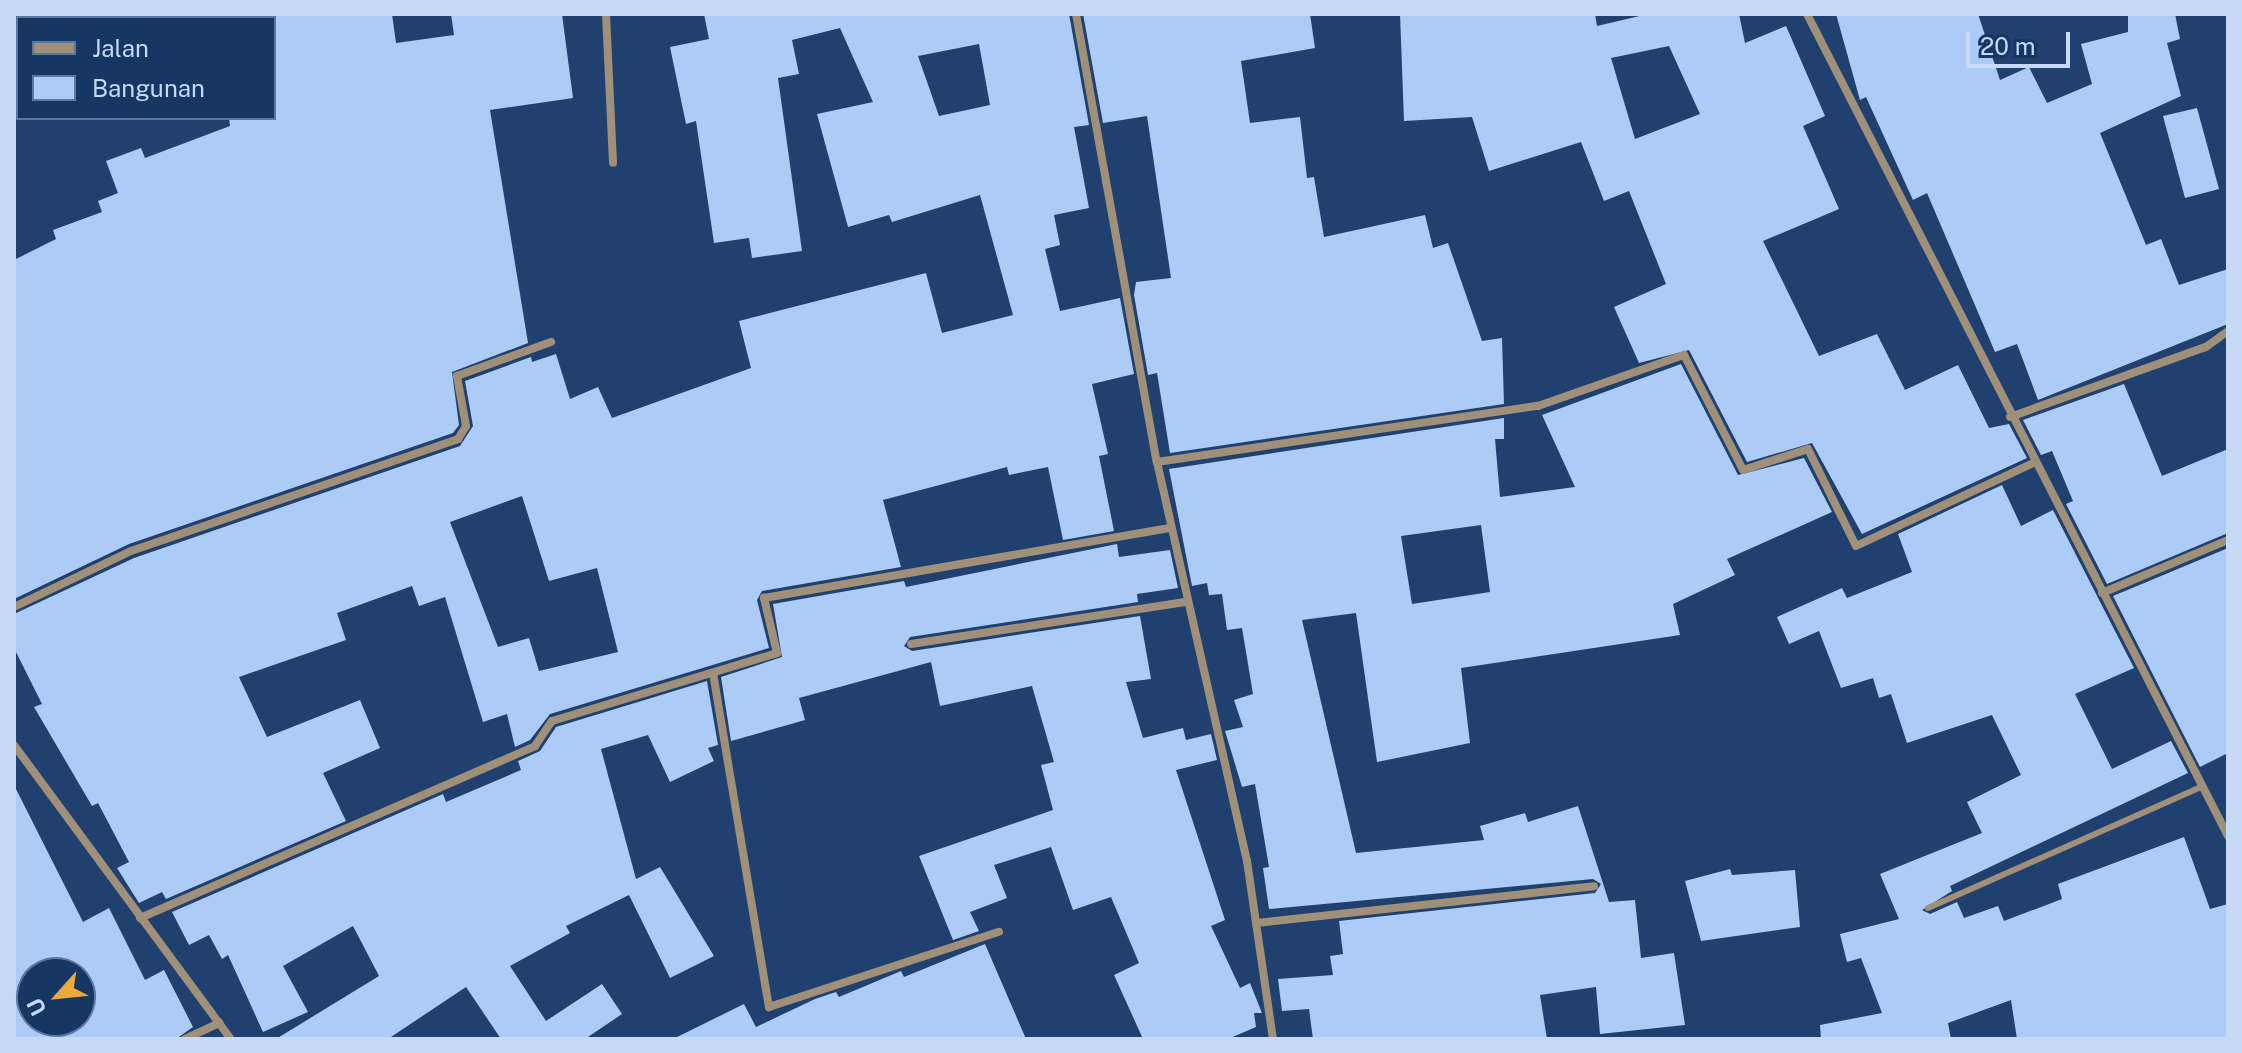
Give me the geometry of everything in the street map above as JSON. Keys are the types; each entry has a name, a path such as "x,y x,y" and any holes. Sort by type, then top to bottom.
{"street":[{"path":"606,14 613,163"},
{"path":"1076,14 1157,462 1256,923 1273,1039"},
{"path":"1807,14 2033,463 2228,836"},
{"path":"2010,417 2206,347 2228,331"},
{"path":"14,607 131,551 458,439 466,426 457,376 551,342"},
{"path":"1157,462 1538,406 1684,355 1743,470 1808,449 1856,546 2033,463"},
{"path":"140,918 535,746 552,721 777,653 764,598 1171,528"},
{"path":"2102,593 2228,540"},
{"path":"911,644 1187,602"},
{"path":"713,673 769,1007 999,932"},
{"path":"14,745 231,1039"},
{"path":"1256,923 1594,886"},
{"path":"185,1039 219,1023"}],"lane":[{"path":"1928,908 2203,786"}],"building":[{"path":"392,14 396,43 454,35 451,14 562,14 573,98 490,110 528,343 452,372 459,425 453,433 129,544 14,599 14,260 56,239 53,230 102,212 98,201 118,193 106,161 141,148 145,158 230,126 229,120 276,120 274,16"},
{"path":"704,14 1069,14 1089,125 1074,127 1089,208 1054,215 1060,245 1045,249 1060,311 1120,298 1134,374 1092,384 1108,454 1099,456 1114,531 1063,540 1048,467 1009,475 1007,467 883,500 901,567 762,591 757,600 769,648 550,714 530,740 515,747 507,714 483,722 445,597 419,606 412,586 337,613 346,640 239,677 267,737 360,700 380,748 323,773 346,821 166,899 162,892 139,903 117,868 129,862 98,803 92,806 34,707 42,704 14,648 14,614 134,558 460,446 473,426 465,381 531,357 532,362 556,354 570,399 598,387 612,418 751,368 739,321 926,273 942,333 1013,315 980,195 892,222 889,215 848,227 817,114 873,102 840,28 792,40 799,74 778,78 802,251 752,258 749,238 714,243 696,121 686,124 670,47 709,39","holes":["979,44 990,105 939,116 918,56","522,496 549,581 597,568 618,652 539,671 529,638 498,647 450,522"]},
{"path":"1083,14 1310,14 1315,48 1241,61 1250,123 1300,117 1307,178 1314,177 1324,237 1425,215 1433,248 1448,243 1482,341 1502,338 1504,404 1170,453 1157,373 1148,375 1134,295 1136,282 1171,278 1147,116 1103,123"},
{"path":"1400,14 1595,14 1597,26 1648,14 1739,14 1745,43 1786,26 1825,116 1803,126 1839,209 1763,241 1819,356 1877,334 1905,390 1958,365 1989,428 2009,424 2027,458 1862,534 1812,443 1747,462 1689,350 1639,363 1614,307 1666,284 1629,191 1604,201 1581,142 1489,171 1472,117 1404,121","holes":["1669,46 1700,114 1635,139 1611,58"]},
{"path":"1836,14 1978,14 2000,80 2029,67 2047,103 2092,84 2081,44 2128,32 2128,14 2175,14 2180,39 2167,43 2181,96 2100,133 2146,245 2161,239 2179,285 2228,269 2228,324 2038,400 2017,344 1995,352 1927,193 1913,200 1866,97 1860,100"},
{"path":"2197,108 2219,189 2185,198 2163,116"},
{"path":"1681,364 1738,475 1804,458 1832,512 1727,559 1735,575 1673,604 1680,635 1461,668 1470,743 1377,762 1356,613 1302,620 1356,853 1484,840 1480,826 1525,813 1528,822 1578,806 1609,902 1635,900 1641,958 1674,953 1685,1025 1600,1034 1596,987 1540,995 1547,1039 1313,1039 1309,1009 1282,1011 1278,979 1333,975 1330,956 1343,954 1339,921 1595,893 1601,884 1593,879 1269,909 1263,868 1269,867 1255,784 1242,787 1225,731 1243,727 1234,700 1253,694 1242,628 1227,630 1222,594 1209,595 1207,583 1192,586 1169,469 1504,418 1504,439 1495,439 1500,497 1575,487 1542,415","holes":["1481,525 1490,592 1412,604 1401,536"]},
{"path":"2124,384 2162,476 2228,449 2228,533 2107,584 2066,504 2073,501 2052,451 2041,455 2023,420"},
{"path":"2002,485 2021,526 2053,510 2134,668 2075,694 2112,769 2171,741 2188,773 1950,886 1952,891 1922,910 1930,914 1957,902 1964,918 1998,906 2004,921 2062,899 2058,884 2184,837 2210,909 2228,904 2228,1039 2017,1039 2011,1000 1948,1023 1951,1039 1821,1039 1820,1025 1882,1013 1861,958 1847,962 1840,934 1899,919 1880,874 1982,833 1967,802 2021,775 1992,715 1907,743 1891,694 1879,698 1873,678 1841,688 1819,631 1789,644 1777,617 1842,588 1847,598 1912,572 1898,534"},
{"path":"1117,544 1119,557 1170,550 1178,588 1137,594 1138,602 910,637 904,646 912,651 1140,616 1151,679 1126,682 1143,738 1183,728 1186,740 1211,734 1217,760 1176,770 1225,920 1211,926 1240,988 1250,983 1262,1013 1254,1013 1256,1027 1228,1039 1143,1039 1114,975 1139,963 1111,897 1073,910 1051,847 994,865 1007,898 970,912 979,931 953,940 919,856 1053,810 1041,765 1054,762 1032,686 940,706 931,662 799,698 805,720 731,741 721,677 782,657 773,604 904,581 906,587"},
{"path":"2228,548 2228,753 2200,767 2113,596"},
{"path":"707,681 718,745 708,748 714,761 670,782 648,735 601,749 636,879 660,867 714,956 670,978 629,895 566,926 570,933 510,966 546,1021 602,984 622,1014 585,1039 501,1039 466,987 388,1039 276,1039 379,976 353,926 283,966 308,1012 263,1032 228,955 222,959 209,935 189,945 172,912 443,794 446,802 521,770 518,761 540,751 556,727"},
{"path":"14,785 83,922 109,908 145,980 164,970 193,1027 176,1039 14,1039"},
{"path":"1730,869 1732,875 1795,870 1800,927 1701,941 1685,881"},
{"path":"985,944 1026,1039 673,1039 744,1004 756,1027 815,999 836,992 839,997 901,971 904,977"}]}
